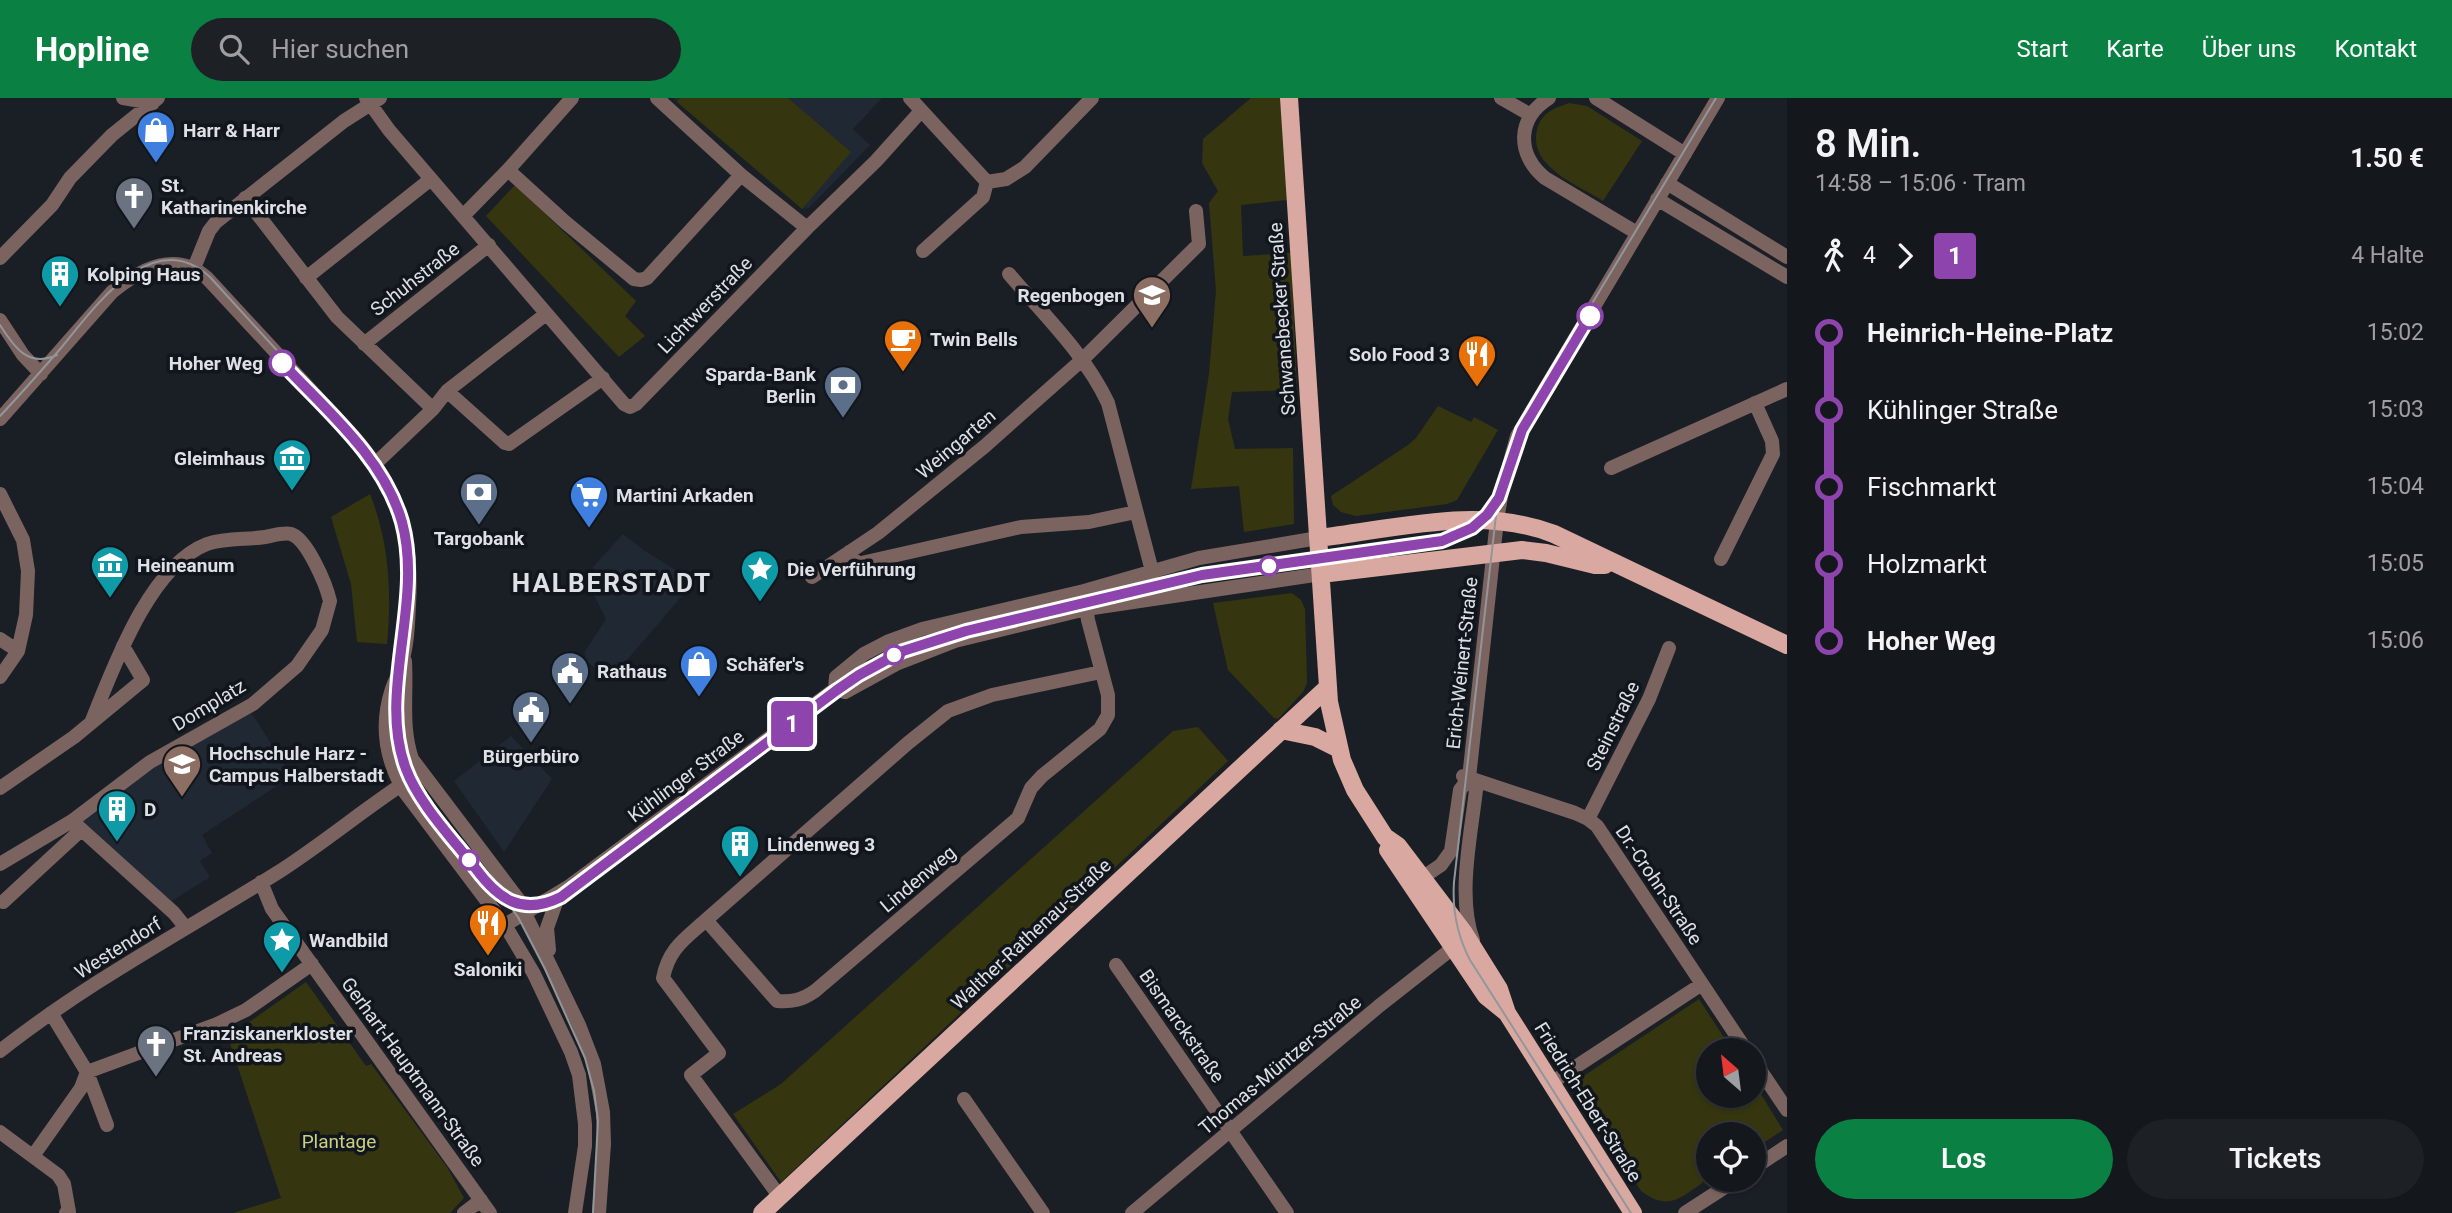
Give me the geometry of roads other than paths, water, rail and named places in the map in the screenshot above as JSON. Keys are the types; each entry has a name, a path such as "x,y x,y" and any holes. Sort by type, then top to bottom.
{"main road":[{"name":"Schwanebecker Straße","path":"1289,98 1318,538"},
{"path":"1318,538 1461,520 1497,520 1542,530 1787,645"},
{"name":"Friedrich-Ebert-Straße","path":"1318,538 1328,687 1339,749 1354,790 1385,837 1398,846 1454,947 1486,996 1507,1013"},
{"path":"1321,574 1522,550 1595,565 1619,565"},
{"name":"Walther-Rathenau-Straße","path":"762,1213 1328,687"},
{"path":"1281,730 1315,737 1339,749"},
{"name":"Friedrich-Ebert-Straße","path":"1418,881 1478,954 1499,989 1507,1013 1633,1213"}],"street":[{"path":"123,98 156,100"},
{"path":"464,215 572,98"},
{"path":"657,98 741,175 807,228"},
{"path":"910,98 987,182"},
{"path":"987,182 1006,179 1025,167 1093,98"},
{"path":"1501,98 1529,114"},
{"path":"1549,98 1529,114 1525,126 1525,148 1536,171 1637,233"},
{"path":"1596,98 1685,154"},
{"name":"Erich-Weinert-Straße","path":"1418,881 1441,865 1451,851 1460,790 1466,777 1503,483 1520,428 1718,98"},
{"path":"0,258 52,205 70,178 112,135 156,100"},
{"path":"194,268 210,229 245,198 372,100"},
{"name":"Schuhstraße","path":"372,100 431,178 624,404 630,407"},
{"name":"Lichtwerstraße","path":"630,407 636,404 876,161 921,111"},
{"path":"508,170 619,267 634,279 641,280 647,278 741,175"},
{"path":"306,278 431,178"},
{"path":"923,251 983,197 987,182"},
{"path":"1667,183 1787,257"},
{"name":"Schuhstraße","path":"245,198 337,317 433,409"},
{"path":"1657,199 1787,277"},
{"name":"Weingarten","path":"812,577 878,533 943,481 1083,359 1199,244 1196,211"},
{"name":"Schuhstraße","path":"364,344 489,245"},
{"path":"0,419 112,292 139,273 168,263 194,268 207,278 355,438 375,464 393,495 408,540 410,587 404,656 407,689 406,737 412,759 511,889 526,913 588,1048 601,1094 604,1144 599,1213"},
{"path":"1009,274 1098,380 1108,403 1157,597"},
{"path":"375,464 433,409 447,391 546,314"},
{"path":"0,320 23,355 41,374"},
{"path":"447,391 492,433 509,444 603,378"},
{"path":"1611,468 1787,388"},
{"path":"1721,559 1773,454 1772,441 1755,403"},
{"path":"0,494 23,540 27,556 26,615 18,651 0,677"},
{"path":"849,552 857,564 1021,527 1089,522 1136,512"},
{"name":"Domplatz","path":"3,902 76,825 150,762 253,704 297,666 322,631 330,601 302,540 289,533 260,538 223,539 191,552 179,561 152,594 123,646 91,723"},
{"name":"Kühlinger Straße","path":"505,925 559,894 835,689 836,677 851,662 904,635 1084,591 1199,558 1318,538"},
{"name":"Kühlinger Straße","path":"835,689 845,692 896,664 955,641 1086,609 1321,574"},
{"name":"Lindenweg","path":"706,920 777,1001 792,1002 805,998 1018,818 1031,788 1100,729 1108,715 1108,695 1084,591"},
{"path":"0,639 18,651"},
{"name":"Domplatz","path":"0,788 74,737 143,680 123,646"},
{"name":"Steinstraße","path":"1588,819 1649,699 1669,648"},
{"path":"404,656 387,704 384,726 388,754 400,784 505,925 540,987 579,1075 584,1100 585,1146 575,1213"},
{"path":"780,1196 691,1074 719,1053 663,978 666,962 674,949 706,920 908,743 948,712 992,695 1101,672"},
{"name":"Westendorf","path":"0,1051 51,1013 303,856 400,784 421,772"},
{"name":"Erich-Weinert-Straße","path":"1466,777 1476,790 1465,903 1468,928 1478,954"},
{"name":"Dr.-Crohn-Straße","path":"1466,777 1588,819 1597,827 1738,1038"},
{"path":"76,825 174,913 186,928"},
{"name":"Domplatz","path":"0,864 76,825"},
{"name":"Gerhart-Hauptmann-Straße","path":"261,883 272,909 490,1213"},
{"path":"552,965 547,928 559,894"},
{"name":"Thomas-Müntzer-Straße","path":"1132,1213 1454,947"},
{"path":"33,1156 81,1088 87,1072 217,1024 246,1010 312,964"},
{"name":"Bismarckstraße","path":"1116,965 1287,1213"},
{"path":"1551,1083 1702,984"},
{"path":"51,1013 87,1072 107,1125"},
{"path":"1766,1079 1787,1110"},
{"path":"964,1098 1043,1213"},
{"path":"0,1132 58,1175 64,1184 69,1212 66,1213"},
{"path":"1766,1160 1787,1146"},
{"path":"1685,1213 1717,1192"},
{"path":"464,1213 481,1200"}],"tram line":[{"path":"1631,1213 1470,960 1456,922 1454,882 1498,498 1514,437 1716,98"},
{"path":"0,416 107,294 146,266 167,260 188,263 210,277 363,445 386,478 398,502 410,540 412,599 401,706 407,759 424,792 518,917 585,1058 594,1091 598,1121 593,1213"},
{"name":"1","path":"282,363 367,456 391,495 402,523 408,560 408,587 396,726 401,756 410,778 490,888 512,902 540,905 561,897 837,690 880,662 903,651 966,631 1202,575 1442,541 1467,531 1487,515 1499,498 1522,430 1590,316"},
{"path":"0,325 17,348 30,357 38,359 57,355"},
{"path":"504,898 532,905 561,896 837,690 903,651 966,631 1202,575 1442,541 1473,526 1497,501"}],"place":[{"name":"Harr & Harr","path":"156,164"},
{"name":"St. Katharinenkirche","path":"134,230"},
{"name":"Kolping Haus","path":"60,308"},
{"name":"Regenbogen","path":"1152,329"},
{"name":"Hoher Weg","path":"282,363"},
{"name":"Twin Bells","path":"903,373"},
{"name":"Solo Food 3","path":"1477,388"},
{"name":"Sparda-Bank Berlin","path":"843,419"},
{"name":"Gleimhaus","path":"292,492"},
{"name":"Targobank","path":"479,526"},
{"name":"Martini Arkaden","path":"589,529"},
{"name":"Heineanum","path":"110,599"},
{"name":"Die Verführung","path":"760,603"},
{"name":"Schäfer's","path":"699,698"},
{"name":"Rathaus","path":"570,705"},
{"name":"Bürgerbüro","path":"531,744"},
{"name":"Hochschule Harz - Campus Halberstadt","path":"182,798"},
{"name":"D","path":"117,843"},
{"name":"Lindenweg 3","path":"740,878"},
{"name":"Saloniki","path":"488,957"},
{"name":"Wandbild","path":"282,974"},
{"name":"Franziskanerkloster St. Andreas","path":"156,1078"}],"district":[{"name":"HALBERSTADT","path":"612,583"}],"park label":[{"name":"Plantage","path":"339,1141"}]}
